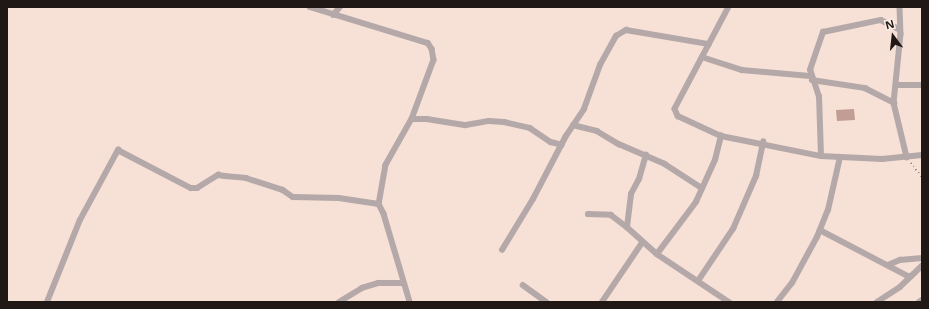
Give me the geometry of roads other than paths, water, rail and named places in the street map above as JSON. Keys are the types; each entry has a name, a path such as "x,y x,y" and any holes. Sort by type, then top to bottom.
{"street":[{"path":"310,7 428,43 432,49 434,60 412,119 386,165 379,204 384,214 402,283 410,302"},
{"path":"333,15 340,7"},
{"path":"729,7 675,109 675,113 721,136 763,142 821,156 882,159 922,155"},
{"path":"900,7 898,85 894,103 907,157"},
{"path":"821,156 820,104 811,78 810,67 825,30 848,29 881,20 899,29"},
{"path":"502,250 533,199 591,93 600,65 616,36 626,30 640,31 709,44"},
{"path":"702,57 742,70 811,78 865,88 894,103"},
{"path":"898,85 922,85"},
{"path":"412,119 427,119 466,125 489,121 504,122 530,128 551,142 562,145"},
{"path":"573,124 597,131 665,164 702,188"},
{"path":"657,254 696,202 715,160 721,136"},
{"path":"698,281 733,229 756,176 763,142"},
{"path":"47,302 80,220 115,152 118,150 190,188 197,188 218,176 225,176 246,178 283,190 293,197 339,198 379,204"},
{"path":"628,227 631,194 639,179 646,155"},
{"path":"777,302 792,283 820,230 828,210 840,158"},
{"path":"588,214 611,215 628,227 642,243 729,302"},
{"path":"820,230 911,276"},
{"path":"602,302 642,243"},
{"path":"888,265 900,260 922,258"},
{"path":"877,302 900,288 922,266"},
{"path":"339,302 362,288 378,283 402,283"},
{"path":"523,285 546,302"}]}
